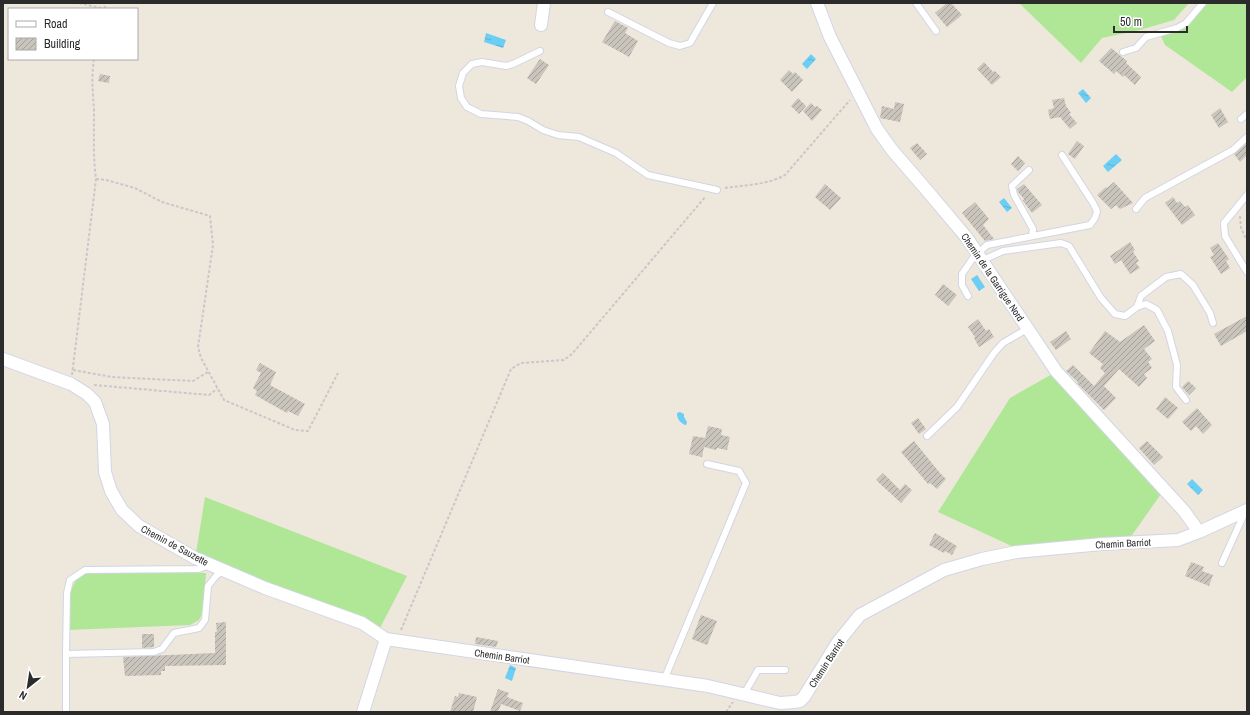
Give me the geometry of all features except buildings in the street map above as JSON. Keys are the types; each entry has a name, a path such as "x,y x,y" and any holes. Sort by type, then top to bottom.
{"street":[{"path":"541,25 544,3"},
{"name":"Chemin de la Garrigue Nord","path":"817,3 830,36 860,96 877,129 892,150 967,238 1056,371 1184,511 1199,532"},
{"name":"Chemin de Sauzette","path":"3,359 76,387 95,402 103,424 105,472 111,490 122,510 139,526 195,558 265,588 362,623 391,640"},
{"name":"Chemin Barriot","path":"391,640 708,686 780,703 787,703 800,700 804,697 838,642 860,615 944,570 982,559 1016,552 1102,544 1178,540 1246,510"},
{"path":"363,712 391,640"}],"lane":[{"path":"608,12 668,43 680,46 690,43 713,3"},
{"path":"916,3 936,31"},
{"path":"1123,52 1136,48 1146,37 1177,28 1186,23 1203,3"},
{"path":"540,52 506,66 482,62 472,64 463,74 459,86 461,98 467,107 481,114 518,117 543,130 558,135 579,137 616,153 648,175 717,190"},
{"path":"1241,119 1247,114"},
{"path":"1136,209 1145,198 1233,150 1247,137"},
{"path":"968,296 962,285 962,274 980,256 987,245 1090,225 1095,218 1097,211 1093,203 1062,155"},
{"path":"1029,170 1012,186 1014,195 1033,229 1032,236"},
{"path":"1247,195 1224,223 1225,236 1247,272"},
{"path":"980,256 1003,251 1061,243 1069,246 1101,298 1115,314 1125,316 1146,304 1157,310 1168,331 1177,365 1176,387 1186,400"},
{"path":"1138,308 1141,296 1166,277 1181,274 1193,285 1210,313 1213,323"},
{"path":"927,436 957,407 994,353 1003,343 1027,329"},
{"path":"664,680 746,483 739,471 707,464"},
{"path":"1222,563 1246,510"},
{"path":"66,712 67,593 70,580 85,570 199,569 211,565"},
{"path":"66,654 154,652 162,649 174,633 199,628 205,620 208,586 223,570"},
{"path":"744,694 758,670 786,670"}],"path":[{"path":"79,3 101,8"},
{"path":"94,60 92,84 94,110 94,165 96,180 72,370 76,387 87,385 209,395 217,388"},
{"path":"391,640 511,369 521,364 564,360 572,354 705,196 717,190 776,180 784,175 853,97 860,96"},
{"path":"96,180 106,180 135,188 162,202 210,216 213,246 198,347 201,358 224,400 295,430 308,431 338,373"},
{"path":"1240,215 1241,228 1247,241"},
{"path":"72,370 112,377 193,381 209,372"}],"green space":[{"path":"1019,3 1189,3 1174,20 1140,30 1102,38 1081,63"},
{"path":"1207,3 1247,3 1247,77 1232,92 1165,45 1161,36 1185,28"},
{"path":"1054,373 1161,494 1130,538 1016,548 938,512 1010,398"},
{"path":"205,497 407,576 380,628 215,563 196,553"},
{"path":"85,573 206,573 203,612 199,620 190,625 68,630 70,592 76,580"}],"water":[{"path":"486,33 506,40 503,48 484,42"},
{"path":"811,54 816,59 807,69 802,64"},
{"path":"1083,89 1091,98 1086,103 1078,93"},
{"path":"1116,154 1122,160 1108,172 1103,166"},
{"path":"1004,198 1012,208 1007,212 999,202"},
{"path":"977,275 985,287 979,291 971,279"},
{"path":"680,412 684,414 687,422 686,425 678,419 677,413"},
{"path":"1192,479 1203,490 1198,495 1187,484"},
{"path":"510,665 516,668 512,681 505,678"}]}
